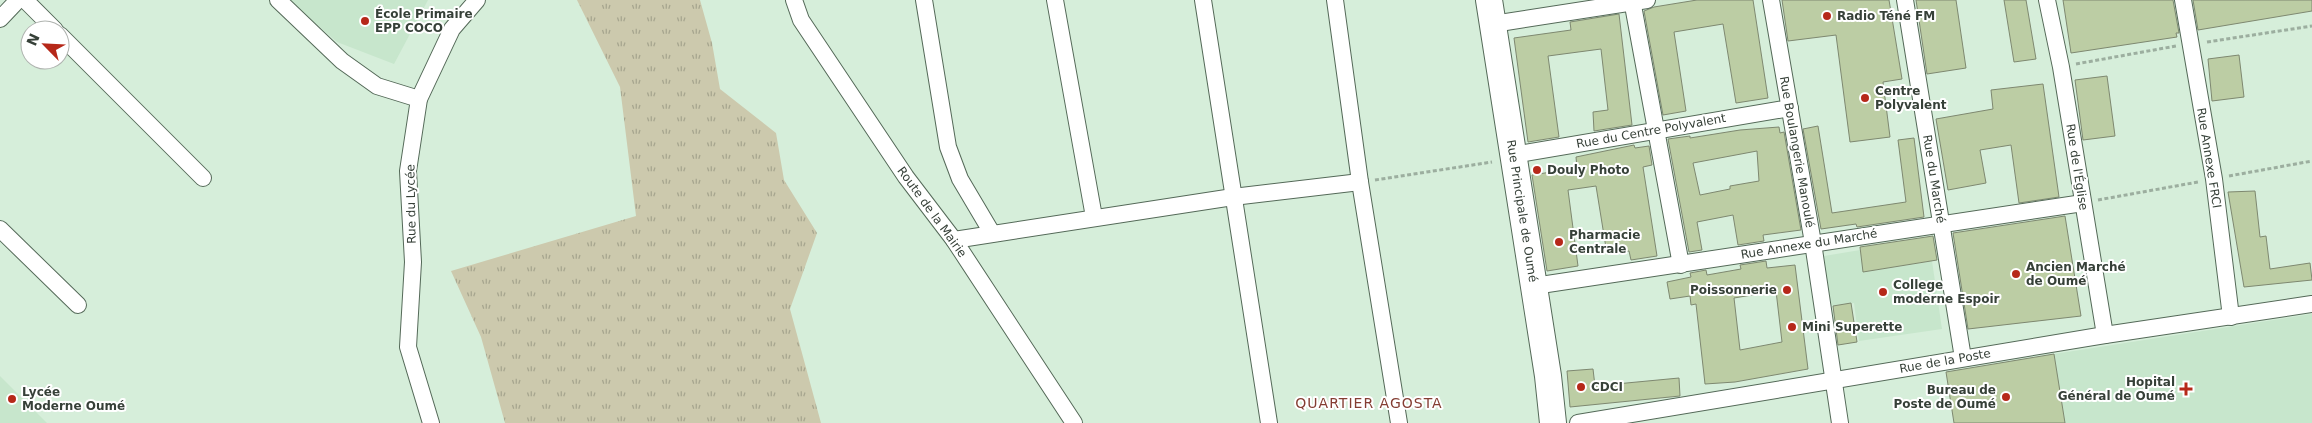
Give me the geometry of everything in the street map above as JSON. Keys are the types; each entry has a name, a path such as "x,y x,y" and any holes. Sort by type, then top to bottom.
{"main road":[{"name":"Rue Principale de Oumé","path":"1491,12 1548,376 1553,423"}],"street":[{"path":"0,19 18,0"},
{"path":"25,0 45,20"},
{"path":"278,0 342,62 377,86 420,99"},
{"name":"Rue du Lycée","path":"431,423 408,347 413,262 408,171 420,99 452,29 478,0"},
{"name":"Route de la Mairie","path":"794,0 801,20 906,176 954,240 1074,423"},
{"path":"924,0 948,147 960,179 992,234"},
{"path":"1055,0 1094,217"},
{"path":"1203,0 1269,423"},
{"path":"1335,0 1360,182 1399,423"},
{"name":"Rue Boulangerie Manoulé","path":"1771,0 1813,243 1840,423"},
{"name":"Rue du Marché","path":"1905,0 1963,358"},
{"name":"Rue de l'Église","path":"2047,0 2061,67 2105,335"},
{"name":"Rue Annexe FRCI","path":"2183,0 2214,179 2230,317"},
{"path":"1491,12 1637,1 1656,130 1681,265"},
{"path":"70,45 203,178"},
{"name":"Rue du Centre Polyvalent","path":"1513,155 1790,108"},
{"path":"954,240 1094,217 1234,197 1360,182"},
{"name":"Rue Annexe du Marché","path":"1534,286 2083,203"},
{"path":"0,230 78,305"},
{"name":"Rue de la Poste","path":"1578,423 1963,358 2312,304"}],"path":[{"path":"1360,182 1484,163"}],"shaded area":[{"name":"École Primaire EPP COCO","path":"289,0 428,0 394,64 337,42"},
{"name":"College moderne Espoir","path":"1860,250 1864,272 1932,261 1942,329 1859,341 1854,303 1831,306 1824,256"},
{"name":"Hopital Général de Oumé","path":"2312,314 2312,423 2065,423 2054,354"},
{"name":"Lycée Moderne Oumé","path":"0,376 47,423 0,423"}],"green space":[{"path":"577,0 700,0 712,43 720,89 776,133 784,180 817,233 790,309 821,423 505,423 481,337 451,271 636,216 620,87"}],"building":[{"path":"1697,0 1753,0 1768,98 1736,103 1723,24 1674,32 1686,111 1663,115 1644,11 1654,7"},
{"path":"1782,0 1889,0 1902,79 1883,82 1890,137 1850,142 1836,35 1788,41"},
{"path":"1916,0 1956,0 1966,68 1927,74"},
{"path":"2004,0 2026,0 2036,59 2014,62"},
{"path":"2063,0 2173,0 2179,33 2176,33 2177,37 2071,53"},
{"path":"2193,0 2312,0 2312,11 2198,30"},
{"path":"1619,14 1632,125 1594,131 1593,112 1608,110 1601,49 1548,56 1559,137 1528,142 1514,38 1571,30 1570,22"},
{"path":"2239,55 2244,97 2212,101 2208,59"},
{"path":"2107,76 2115,136 2083,140 2075,80"},
{"path":"2043,84 2059,197 2019,203 2011,145 1980,150 1986,183 1948,190 1936,119 1993,109 1991,90"},
{"path":"1818,126 1832,213 1906,202 1898,140 1914,138 1924,217 1857,227 1856,224 1821,229 1803,129"},
{"path":"1779,127 1780,133 1784,132 1801,230 1763,235 1764,241 1738,245 1733,215 1697,222 1702,250 1689,252 1668,139 1690,136 1690,138 1740,130","holes":["1757,151 1759,181 1730,186 1730,189 1700,195 1693,163"]},
{"path":"1634,145 1635,148 1649,146 1652,165 1643,167 1657,256 1631,260 1629,251 1607,254 1596,186 1568,190 1578,266 1547,271 1532,175 1577,168 1576,157"},
{"path":"2255,191 2260,237 2266,236 2270,269 2310,263 2312,280 2244,287 2228,192"},
{"name":"Ancien Marché de Oumé","path":"2065,216 2081,316 1968,329 1953,233"},
{"path":"1933,236 1937,260 1863,272 1860,247"},
{"path":"1766,261 1767,268 1795,265 1808,369 1735,382 1705,384 1696,304 1691,305 1690,296 1670,299 1667,282 1691,277 1690,273 1706,270 1707,275 1741,269 1740,265","holes":["1776,291 1782,342 1740,350 1734,298"]},
{"path":"1851,303 1857,342 1838,345 1833,306"},
{"name":"Bureau de Poste de Oumé","path":"2054,354 2065,423 1954,423 1946,372"},
{"path":"1593,369 1595,386 1679,378 1680,396 1570,407 1567,371"}],"place":[{"name":"Radio Téné FM","path":"1827,16"},
{"name":"École Primaire EPP COCO","path":"365,21"},
{"name":"Centre Polyvalent","path":"1865,98"},
{"name":"Douly Photo","path":"1537,170"},
{"name":"Pharmacie Centrale","path":"1559,242"},
{"name":"Ancien Marché de Oumé","path":"2016,274"},
{"name":"Poissonnerie","path":"1787,290"},
{"name":"College moderne Espoir","path":"1883,292"},
{"name":"Mini Superette","path":"1792,327"},
{"name":"CDCI","path":"1581,387"},
{"name":"Hopital Général de Oumé","path":"2186,389"},
{"name":"Bureau de Poste de Oumé","path":"2006,397"},
{"name":"Lycée Moderne Oumé","path":"12,399"}],"district":[{"name":"QUARTIER AGOSTA","path":"1369,403"}]}
